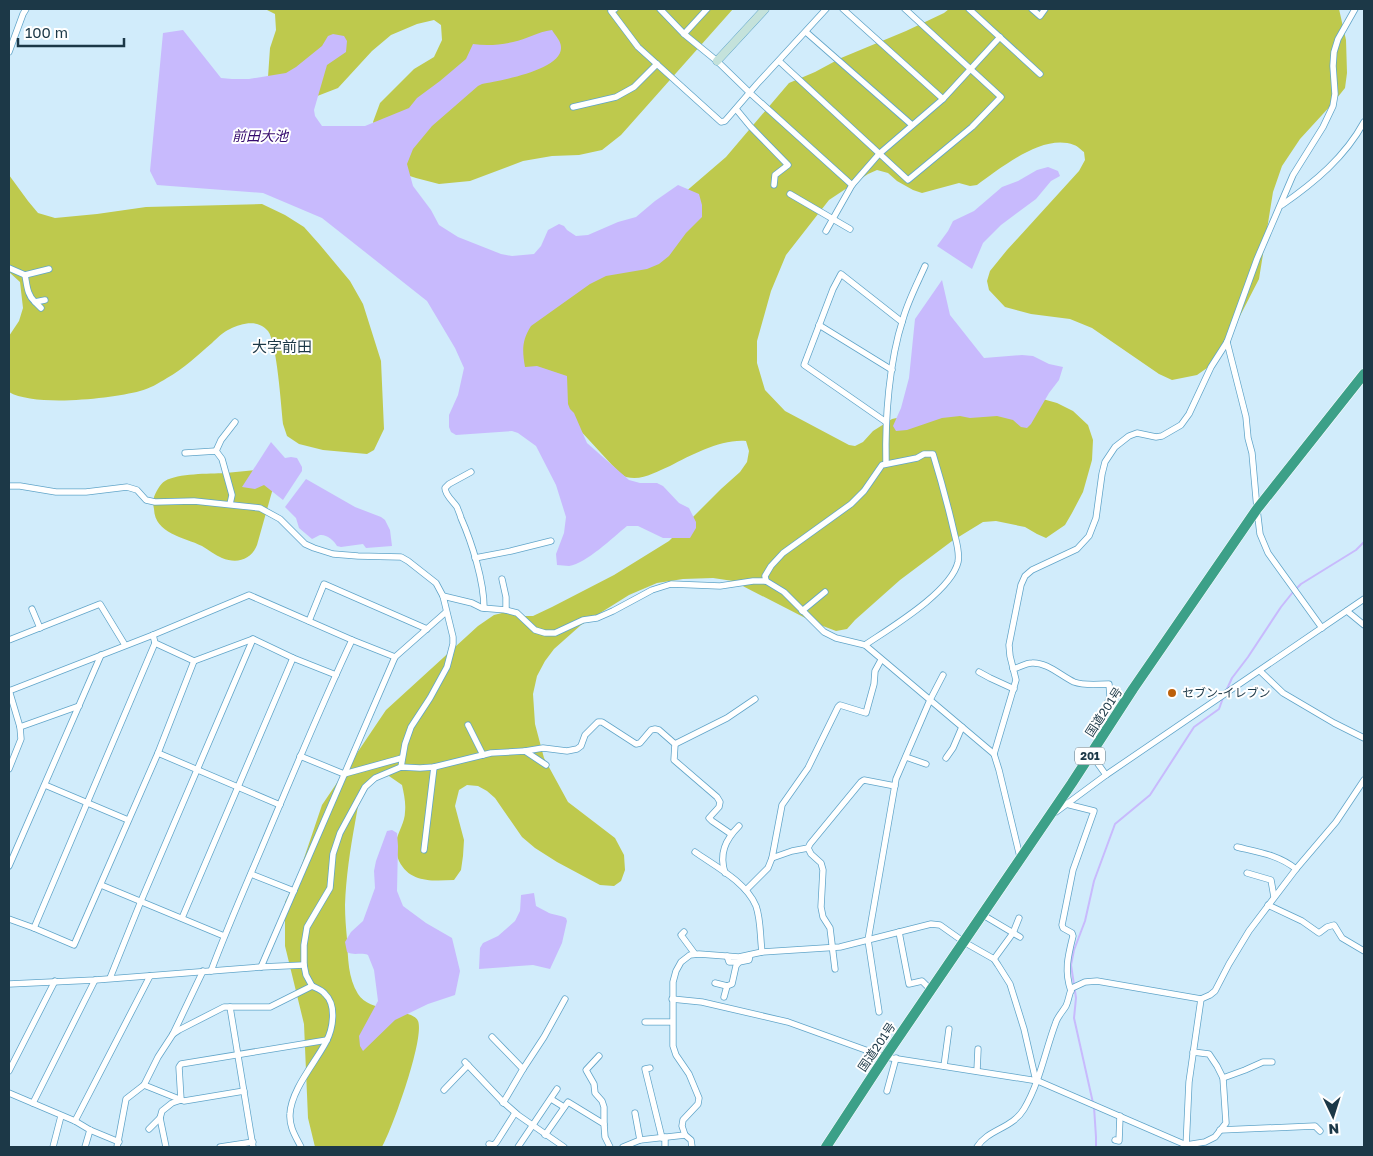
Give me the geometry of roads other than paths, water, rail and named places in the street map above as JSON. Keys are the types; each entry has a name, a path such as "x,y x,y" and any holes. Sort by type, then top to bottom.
{"highway":[{"name":"国道201号","path":"826,1147 891,1058 931,990 1021,860 1257,509 1364,374"}],"street":[{"path":"9,52 26,9"},
{"path":"614,9 611,11 638,47 721,122 725,122 826,9"},
{"path":"660,9 684,34 717,61 852,185"},
{"path":"684,34 706,9"},
{"path":"717,61 765,9"},
{"path":"843,9 943,99"},
{"path":"779,61 908,180 972,127 1002,97 905,9"},
{"path":"969,9 1040,74"},
{"path":"1032,9 1040,16 1045,9"},
{"path":"994,754 1016,680 1009,645 1021,585 1025,576 1032,570 1077,549 1089,536 1096,518 1105,462 1115,447 1129,436 1138,433 1156,437 1162,436 1181,425 1189,414 1211,367 1226,342 1257,259 1293,175 1323,127 1333,106 1335,94 1334,52 1338,39 1355,9"},
{"path":"806,32 912,125"},
{"path":"826,231 852,185 880,154 943,99 1000,37"},
{"path":"573,107 616,96 634,87 657,64"},
{"path":"736,108 750,126 788,166 775,174 774,185"},
{"path":"1281,206 1310,185 1336,161 1356,137 1364,122"},
{"path":"790,194 850,229"},
{"path":"886,463 886,422 896,343 902,322 925,266"},
{"path":"9,268 25,275 49,269"},
{"path":"886,422 804,365 833,289 841,274 902,322"},
{"path":"25,275 31,298 42,308"},
{"path":"35,302 45,300"},
{"path":"819,325 892,370"},
{"path":"1226,342 1246,417 1252,453 1260,534 1268,552 1322,628"},
{"path":"216,451 221,440 235,422"},
{"path":"185,453 216,451"},
{"path":"216,451 222,460 232,495 230,504"},
{"path":"766,581 765,576 783,552 852,504 864,491 882,465 917,458 924,454 933,454 952,521 958,549 958,562 952,576 943,586 919,607 865,645"},
{"path":"471,472 449,484 445,488 445,492 457,508 475,558 484,597 484,608"},
{"path":"9,486 56,492 86,492 127,488 137,490 146,500 154,502 194,501 260,508 280,518 305,544 314,548 334,554 401,557 408,561 436,584 442,596 453,637 447,667 411,727 405,744 401,767"},
{"path":"475,558 511,552 551,541"},
{"path":"502,580 506,597 506,610"},
{"path":"442,596 484,608 517,613 536,630 545,633 555,633 583,620 597,618 614,611 652,590 671,584 720,586 766,581 784,592 824,632 836,638 865,645 994,754 1021,860"},
{"path":"309,621 324,584 427,629"},
{"path":"802,611 825,592"},
{"path":"9,769 21,738 20,727 9,690 153,635 249,595 395,657"},
{"path":"1048,818 1106,775 1364,599"},
{"path":"9,640 100,604 125,645"},
{"path":"32,609 40,628"},
{"path":"1347,611 1364,625"},
{"path":"261,967 395,657 446,612"},
{"path":"34,928 155,643 153,635"},
{"path":"155,643 194,661 254,639 293,658 336,675"},
{"path":"110,978 141,901 254,639"},
{"path":"210,971 300,756 352,640"},
{"path":"9,866 101,655"},
{"path":"182,918 293,658"},
{"path":"746,890 768,868 772,858 782,805 808,768 838,707 840,705 866,712 874,684 875,671 881,660"},
{"path":"9,919 74,945 158,753 194,661"},
{"path":"1014,668 1029,663 1037,663 1074,682 1081,684 1109,684 1110,696 1102,719 1111,724"},
{"path":"1260,671 1283,693 1364,738"},
{"path":"979,672 1014,689"},
{"path":"879,1012 868,940 896,779 930,700 943,675"},
{"path":"675,744 726,718 755,699"},
{"path":"20,727 79,706"},
{"path":"301,1147 291,1127 290,1114 296,1092 328,1040 333,1014 331,1003 325,993 312,986 306,975 304,945 307,926 330,888 333,854 340,833 366,787 375,778 401,767 434,767 491,753 543,748 567,751 577,749 581,746 585,735 598,722 602,722 636,744 640,743 651,730 655,729 659,730 675,744"},
{"path":"468,725 482,755"},
{"path":"946,758 953,748 962,727"},
{"path":"675,744 674,760 720,802 709,818 731,834"},
{"path":"525,751 546,765"},
{"path":"158,753 280,805"},
{"path":"1091,754 1106,775"},
{"path":"300,756 344,774 402,758"},
{"path":"906,757 926,764"},
{"path":"424,850 434,767"},
{"path":"772,858 808,848 860,782 868,780 895,786"},
{"path":"977,1147 981,1140 1007,1126 1024,1110 1037,1081 1056,1020 1074,988 1085,982 1097,982 1201,999 1215,991 1228,964 1249,931 1296,868 1336,822 1364,780"},
{"path":"45,785 128,820"},
{"path":"1066,804 1094,810 1073,870 1062,925 1073,936 1067,960 1067,975 1074,988"},
{"path":"725,873 722,854 731,834 738,826"},
{"path":"1237,847 1277,857 1296,868"},
{"path":"808,848 811,854 821,863 823,870 821,907 823,917 830,928 835,968"},
{"path":"695,852 746,890 756,905 762,952"},
{"path":"1247,873 1271,880 1274,898"},
{"path":"251,874 294,891"},
{"path":"101,885 224,936"},
{"path":"1268,905 1302,921 1319,933 1334,925 1342,938 1364,951"},
{"path":"983,915 1020,937"},
{"path":"994,959 1013,933 1019,918"},
{"path":"692,1147 691,1140 685,1135 682,1126 683,1120 698,1104 699,1098 673,1046 672,999 676,971 681,962 690,955 695,954 739,957 762,952 832,948 930,924 940,926 994,959 1010,984 1037,1081"},
{"path":"684,932 681,935 695,954"},
{"path":"899,932 909,984 922,981 931,990"},
{"path":"727,956 729,962 739,962 749,960 750,955"},
{"path":"716,984 727,986 732,984 736,966 739,962"},
{"path":"9,984 95,980 304,965"},
{"path":"9,1093 75,1121 118,1144 126,1099 144,1085 158,1056 173,1034 203,971"},
{"path":"75,1121 150,976"},
{"path":"33,1103 95,980"},
{"path":"9,1071 55,982"},
{"path":"173,1034 224,1007 270,1007 312,986"},
{"path":"724,997 727,986"},
{"path":"503,1103 565,999"},
{"path":"672,999 702,1002 788,1022 891,1058 1037,1081 1186,1146 1204,1142 1215,1137 1226,1122 1223,1078 1218,1066 1208,1054 1193,1052"},
{"path":"1186,1146 1189,1082 1201,999"},
{"path":"220,1147 253,1145 230,1007"},
{"path":"644,1022 672,1022"},
{"path":"944,1066 949,1029"},
{"path":"492,1037 523,1069"},
{"path":"181,1100 179,1067 181,1064 328,1040"},
{"path":"978,1049 978,1071"},
{"path":"599,1056 586,1070 594,1084 595,1093 602,1101 605,1137 610,1147"},
{"path":"887,1091 891,1058"},
{"path":"1223,1078 1263,1062 1272,1062"},
{"path":"444,1090 466,1063 503,1103 532,1126 564,1147"},
{"path":"644,1069 665,1147"},
{"path":"144,1085 184,1101 244,1091"},
{"path":"518,1147 557,1089"},
{"path":"551,1099 564,1107"},
{"path":"166,1147 160,1118 162,1111 172,1103 181,1100"},
{"path":"545,1135 568,1102 604,1124"},
{"path":"489,1144 493,1146 496,1143 515,1113"},
{"path":"635,1113 640,1140"},
{"path":"53,1147 61,1116"},
{"path":"1115,1140 1119,1141 1120,1116"},
{"path":"149,1128 160,1118"},
{"path":"1220,1130 1315,1126 1320,1131"},
{"path":"85,1147 90,1130"},
{"path":"623,1147 640,1140 685,1135"}],"water":[{"name":"前田大池","path":"183,30 221,78 232,79 249,79 286,73 322,46 328,36 333,34 344,36 347,41 346,52 327,65 314,110 315,116 322,126 365,126 409,108 417,98 466,59 473,44 508,43 552,30 559,40 561,47 559,55 552,62 529,73 478,86 432,126 413,149 407,164 413,186 431,210 439,225 458,237 501,254 512,256 534,254 541,246 548,230 559,224 576,236 588,235 618,222 636,217 678,185 699,194 702,205 702,217 686,233 669,256 659,264 647,269 606,276 590,284 531,326 524,341 523,350 525,367 537,366 567,376 568,404 587,443 629,480 640,483 657,483 663,486 679,503 689,508 696,522 696,528 690,538 663,538 638,526 627,526 584,560 569,566 557,565 556,554 564,533 566,517 556,485 536,446 512,431 456,435 451,432 449,415 458,395 464,368 455,348 427,301 322,218 263,193 157,185 150,171 163,33"},
{"path":"1048,167 1058,171 1060,176 1051,181 1036,199 1001,225 983,243 972,269 937,246 953,221 974,211 1002,187 1018,181 1037,170"},
{"path":"942,280 950,315 984,358 1033,356 1049,364 1063,367 1059,380 1027,428 1021,427 1013,420 997,416 942,418 907,430 896,431 893,426 901,408 909,378 915,319"},
{"path":"271,442 285,458 297,458 302,467 302,471 283,500 264,485 255,489 242,487"},
{"path":"306,479 355,507 385,520 390,530 392,546 366,548 363,544 341,547 337,546 325,535 312,539 299,528 296,518 285,507"},
{"path":"392,830 397,833 397,891 403,906 426,923 452,938 460,971 455,995 428,1004 395,1020 363,1051 360,1046 359,1036 378,1001 374,970 368,955 347,952 345,942 351,932 363,921 375,888 374,871 376,861 387,831"},
{"path":"534,893 536,906 549,913 562,916 567,921 562,943 550,969 533,965 479,969 480,948 483,943 498,936 515,921 520,911 521,895"}],"waterway":[{"path":"1297,588 1356,550 1364,542"},
{"path":"1226,691 1232,678 1293,592"},
{"path":"1093,1103 1074,1018 1076,998 1071,965 1074,950 1085,921 1094,881 1115,824 1150,795 1194,727 1219,709 1223,698"},
{"path":"1094,1107 1096,1147"}],"place":[{"name":"セブン-イレブン","path":"1172,693"}],"district":[{"name":"大字前田","path":"282,347"}]}
